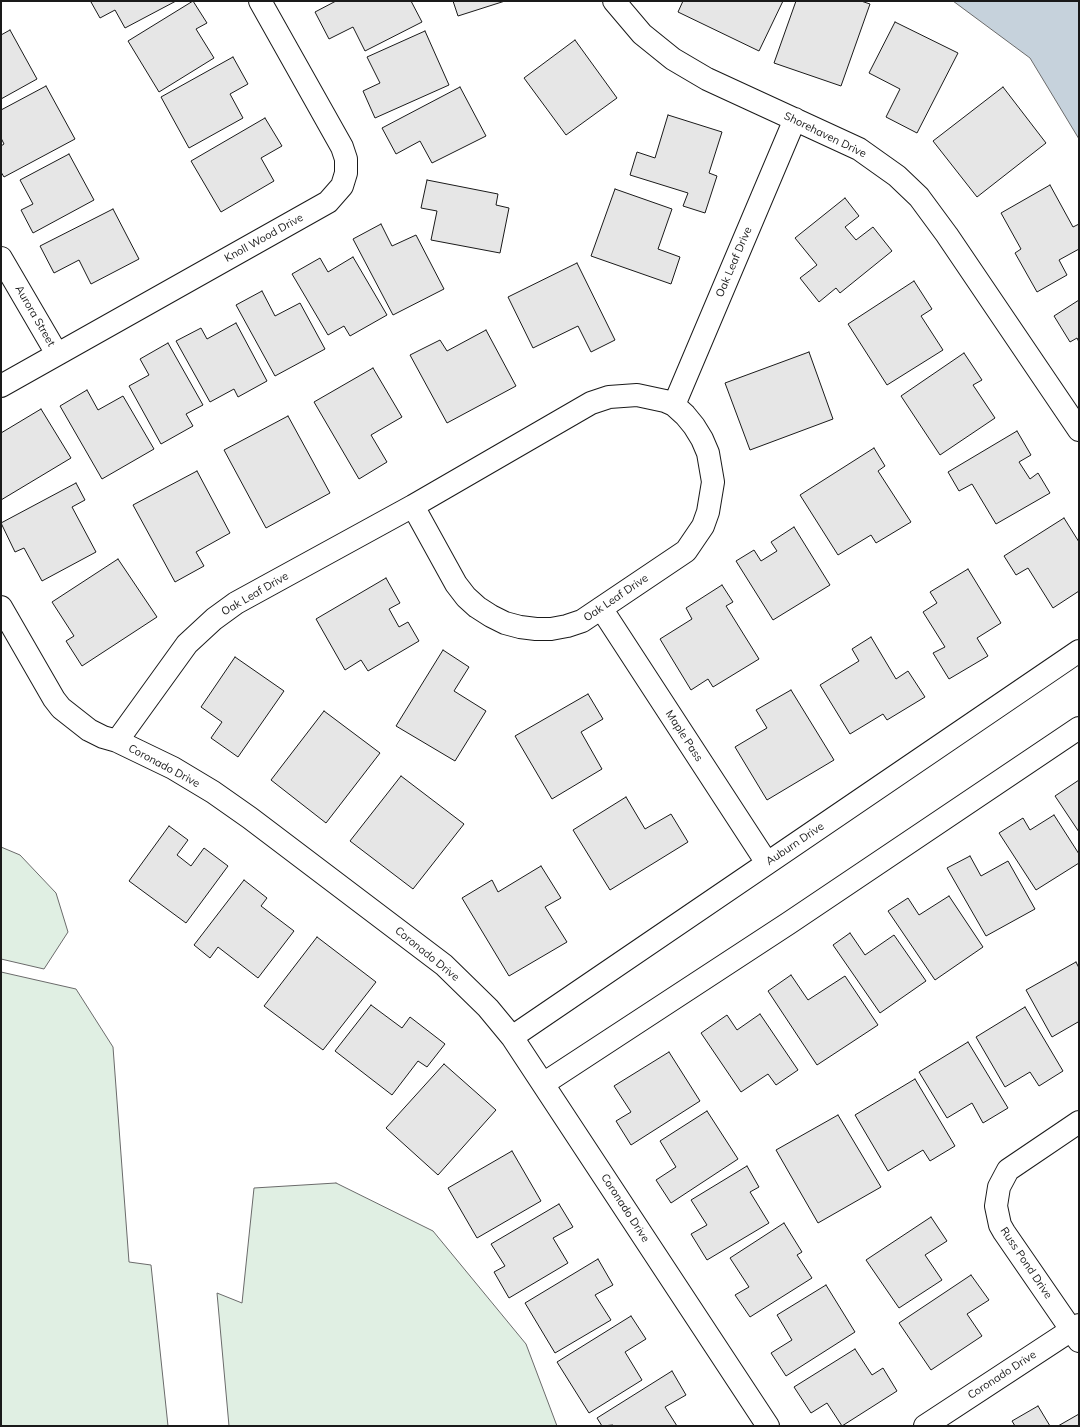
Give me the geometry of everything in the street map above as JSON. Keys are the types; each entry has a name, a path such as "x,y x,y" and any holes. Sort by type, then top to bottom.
{"street":[{"name":"Knoll Wood Drive","path":"1,386 328,202 342,186 346,173 346,159 342,146 260,1"},
{"name":"Shorehaven Drive","path":"614,1 642,34 673,59 707,79 859,150 897,176 919,197 947,235 1079,430"},
{"name":"Oak Leaf Drive","path":"674,404 794,119"},
{"name":"Aurora Street","path":"1,258 57,354"},
{"name":"Oak Leaf Drive","path":"117,741 187,644 214,619 236,603 413,506 592,403 609,397 638,395 674,404 694,426 702,439 708,453 713,482 708,512 703,526 686,551 582,621 551,629 520,627 505,623 490,616 477,607 456,584 413,506"},
{"name":"Coronado Drive","path":"1,607 54,699 61,708 89,730 103,737 117,741 173,768 213,792 444,965 488,1008 512,1036 768,1426"},
{"name":"Maple Pass","path":"601,608 767,863"},
{"name":"Auburn Drive","path":"512,1036 1079,651"},
{"path":"543,1084 782,927 1079,728"},
{"name":"Russ Pond Drive","path":"1076,1332 1004,1232 1000,1225 996,1206 998,1187 1008,1170 1079,1122"},
{"name":"Coronado Drive","path":"925,1426 1076,1332"}],"green space":[{"path":"1,847 20,855 56,893 68,932 44,969 1,959"},
{"path":"1,972 76,989 113,1047 129,1262 151,1265 168,1426 1,1426"},
{"path":"336,1183 433,1231 526,1344 557,1426 229,1426 217,1293 242,1303 254,1188"}],"shaded area":[{"path":"953,1 1079,1 1079,139 1030,58"}],"building":[{"path":"176,1 125,28 115,10 100,18 91,2"},
{"path":"193,1 207,23 196,29 214,58 159,92 128,41"},
{"path":"336,1 411,1 422,22 365,51 353,27 329,39 315,12"},
{"path":"453,1 505,1 458,16"},
{"path":"683,1 783,1 759,51 678,12"},
{"path":"796,1 861,1 870,4 841,86 774,63"},
{"path":"895,22 958,53 917,133 886,117 900,89 869,73"},
{"path":"10,30 37,79 1,99 1,35"},
{"path":"425,31 449,85 375,118 363,91 380,83 367,57"},
{"path":"575,40 617,98 566,135 524,78"},
{"path":"233,57 248,84 230,94 243,118 189,148 161,97"},
{"path":"46,86 75,139 4,177 1,172 1,146 4,144 1,138 1,110"},
{"path":"460,87 486,136 432,163 420,141 396,154 382,128"},
{"path":"1003,87 1046,143 977,197 933,141"},
{"path":"668,115 722,132 709,173 717,176 705,213 683,206 688,193 630,175 637,152 655,158"},
{"path":"265,118 282,146 261,158 274,181 221,212 191,161"},
{"path":"69,154 94,200 33,233 21,210 33,204 20,180"},
{"path":"427,180 498,194 496,205 509,208 500,253 431,240 437,211 421,208"},
{"path":"1050,185 1073,227 1079,224 1079,249 1059,260 1067,275 1037,292 1015,253 1021,249 1001,213"},
{"path":"615,189 672,209 658,249 680,257 671,284 591,256"},
{"path":"845,198 859,216 845,227 856,240 873,227 892,251 840,293 836,288 819,302 800,278 817,265 795,238"},
{"path":"113,209 139,259 91,284 79,260 54,273 40,246"},
{"path":"381,224 392,246 416,235 444,289 393,315 353,239"},
{"path":"353,257 387,315 350,336 344,326 328,335 292,274 320,258 328,272"},
{"path":"577,263 615,340 591,352 578,326 533,348 508,297"},
{"path":"914,281 932,309 921,316 943,350 887,385 848,324"},
{"path":"262,291 275,316 300,303 325,349 275,376 236,305"},
{"path":"1079,300 1079,342 1077,338 1070,342 1054,316"},
{"path":"236,323 267,381 238,397 234,389 210,402 176,341 201,328 207,339"},
{"path":"486,330 516,386 447,423 410,355 440,340 447,351"},
{"path":"168,343 203,405 186,414 193,426 161,444 129,386 149,375 140,359"},
{"path":"809,352 833,419 750,450 725,383"},
{"path":"964,353 982,380 973,385 995,418 940,455 901,396"},
{"path":"373,368 402,417 371,435 387,462 359,479 314,402"},
{"path":"87,390 98,410 123,396 154,449 102,479 60,406"},
{"path":"41,409 71,458 1,500 1,433"},
{"path":"288,416 330,493 266,528 224,450"},
{"path":"1017,431 1031,455 1019,462 1030,479 1038,473 1050,493 996,524 972,484 959,491 948,472"},
{"path":"874,448 885,466 878,471 911,522 876,543 871,535 838,555 800,495"},
{"path":"197,471 230,533 196,552 204,566 175,582 133,505"},
{"path":"76,483 85,500 72,507 96,552 42,581 24,548 15,552 1,523"},
{"path":"1064,518 1079,542 1079,591 1053,608 1028,568 1016,575 1004,556"},
{"path":"794,527 830,585 773,620 736,561 754,550 761,561 777,551 771,542"},
{"path":"118,559 157,617 82,666 66,641 74,636 52,602"},
{"path":"968,569 1001,623 977,638 988,656 949,679 933,653 945,647 923,612 937,603 930,592"},
{"path":"386,578 400,603 389,609 399,627 408,622 419,641 368,671 361,660 345,670 316,619"},
{"path":"722,585 733,602 726,606 759,659 713,687 708,679 691,690 660,639 692,619 686,608"},
{"path":"871,637 896,679 908,671 925,697 887,720 883,714 850,734 820,685 859,661 852,649"},
{"path":"443,650 469,667 454,691 486,711 455,761 396,726"},
{"path":"235,657 284,691 238,757 211,738 222,722 201,707"},
{"path":"791,690 834,760 767,800 735,747 767,728 756,710"},
{"path":"588,694 603,719 581,732 602,769 552,799 515,736"},
{"path":"324,711 380,753 326,823 271,780"},
{"path":"401,776 464,824 413,889 350,841"},
{"path":"1079,780 1079,832 1055,796"},
{"path":"626,797 645,829 671,814 688,842 610,890 573,830"},
{"path":"1054,815 1079,854 1079,863 1036,890 999,833 1023,818 1030,830"},
{"path":"169,826 188,840 177,855 191,866 204,848 228,866 186,923 129,881"},
{"path":"970,856 981,876 1008,861 1035,909 986,936 947,868"},
{"path":"541,866 561,898 545,907 567,942 509,976 462,898 492,880 498,892"},
{"path":"244,880 267,898 261,906 294,931 258,978 218,947 210,958 194,945"},
{"path":"949,896 983,947 935,980 888,911 908,898 919,915"},
{"path":"850,933 865,955 894,935 926,981 880,1013 833,945"},
{"path":"317,937 376,982 323,1050 264,1006"},
{"path":"1076,962 1079,968 1079,1024 1078,1022 1052,1037 1026,990"},
{"path":"791,975 808,1000 845,976 878,1025 817,1065 768,991"},
{"path":"371,1005 402,1028 410,1017 445,1044 427,1067 418,1061 392,1095 335,1051"},
{"path":"1025,1007 1063,1071 1039,1086 1030,1072 1005,1087 976,1037"},
{"path":"760,1014 798,1070 776,1085 768,1074 741,1092 701,1033 727,1015 737,1030"},
{"path":"968,1042 1008,1108 983,1123 972,1103 947,1118 919,1072"},
{"path":"669,1052 700,1101 631,1145 616,1121 631,1112 614,1086"},
{"path":"444,1064 496,1110 438,1175 386,1128"},
{"path":"915,1079 955,1146 930,1161 923,1150 888,1171 855,1115"},
{"path":"707,1111 738,1159 671,1203 656,1180 676,1167 660,1141"},
{"path":"838,1115 881,1187 818,1223 776,1150"},
{"path":"512,1151 541,1201 477,1238 448,1188"},
{"path":"747,1166 759,1187 750,1192 769,1223 707,1260 691,1234 707,1225 691,1200"},
{"path":"559,1204 573,1227 553,1238 568,1263 509,1298 494,1272 505,1266 491,1244"},
{"path":"931,1217 947,1241 925,1255 942,1280 899,1308 866,1260"},
{"path":"784,1223 802,1252 797,1255 812,1278 750,1317 735,1295 749,1287 730,1258"},
{"path":"598,1259 613,1285 595,1295 611,1320 555,1353 525,1303"},
{"path":"971,1275 989,1300 967,1314 982,1336 931,1370 899,1323"},
{"path":"826,1285 855,1332 786,1376 771,1353 792,1340 777,1315"},
{"path":"631,1316 646,1339 625,1352 642,1380 589,1413 557,1362"},
{"path":"855,1349 872,1375 883,1368 897,1391 842,1426 827,1403 811,1413 794,1387"},
{"path":"672,1371 686,1395 665,1407 677,1426 602,1426 597,1418"},
{"path":"1038,1406 1050,1426 1015,1426 1012,1421"},
{"path":"1079,1414 1079,1426 1058,1426"}]}
